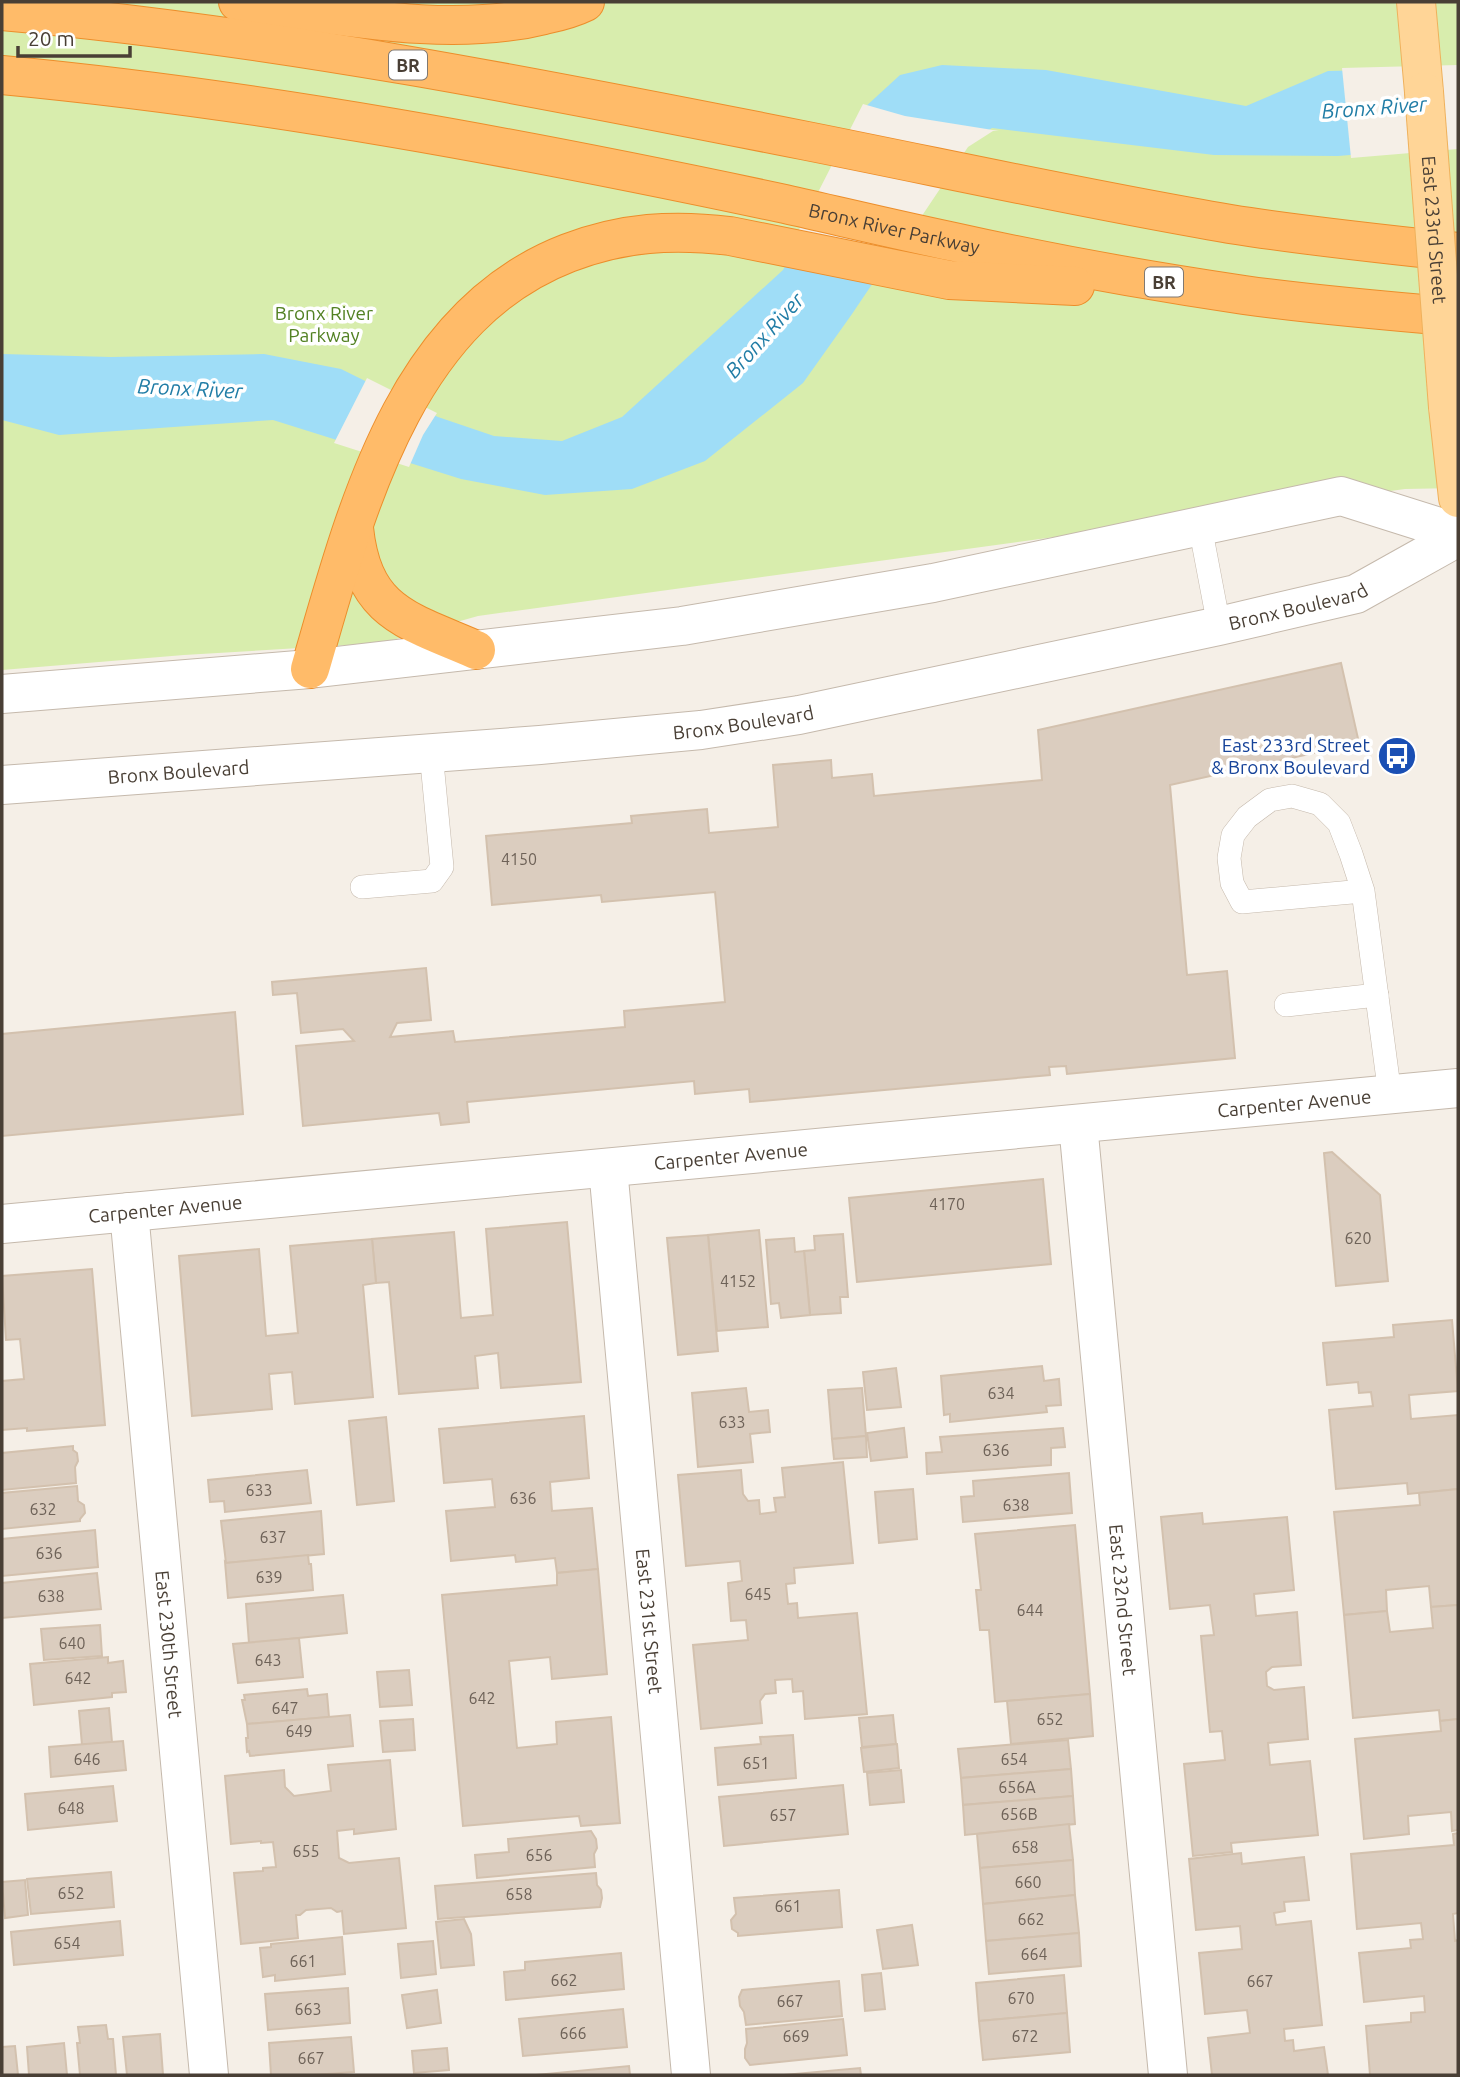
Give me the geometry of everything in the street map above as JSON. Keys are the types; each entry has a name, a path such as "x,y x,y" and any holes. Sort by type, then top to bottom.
{"highway":[{"path":"238,2 366,19 478,26 528,19 585,2"},
{"name":"BR","path":"2,11 191,32 351,55 1230,224 1458,252"},
{"name":"Bronx River Parkway","path":"2,75 104,85 368,123 785,204 961,244 1246,295 1357,309 1458,317"},
{"path":"310,669 354,527 372,477 402,411 436,355 490,297 555,258 628,235 701,232 949,280 1246,295"},
{"path":"354,527 356,550 366,578 384,603 411,621 476,650"}],"main road":[{"name":"East 233rd Street","path":"1416,2 1448,407 1458,498"}],"street":[{"name":"Bronx Boulevard","path":"2,695 310,669 682,626 763,614 933,583 1341,496 1458,535"},
{"name":"Bronx Boulevard","path":"2,785 701,730 799,715 1356,594 1458,535"},
{"name":"Carpenter Avenue","path":"2,1224 1458,1088"},
{"name":"East 232nd Street","path":"1078,1124 1168,2075"},
{"name":"East 231st Street","path":"608,1168 691,2075"},
{"name":"East 230th Street","path":"129,1212 209,2075"}],"lane":[{"path":"1200,526 1219,625"},
{"path":"362,887 432,881 442,867 431,752"},
{"path":"1363,891 1242,902 1232,883 1229,858 1233,835 1247,817 1270,800 1292,796 1320,804 1339,823 1363,891 1390,1095"},
{"path":"1286,1005 1377,995"}],"green space":[{"name":"Bronx River Parkway","path":"2,2 1458,2 1458,488 1405,489 478,616 382,643 2,670"}],"water":[{"name":"Bronx River","path":"942,65 1046,70 1246,106 1328,71 1458,68 1458,146 1338,156 1214,155 992,128 966,145 803,383 705,461 632,489 545,495 461,479 273,420 59,435 2,420 2,354 111,357 264,354 341,369 438,417 494,436 562,441 622,417 783,270 864,108 900,75"}],"pier":[{"path":"1458,65 1458,149 1351,158 1342,68"},
{"path":"863,104 905,116 999,131 993,131 968,147 879,280 783,261"},
{"path":"367,378 437,413 423,435 409,467 334,443"}],"building":[{"path":"1341,663 1359,743 1170,785 1187,975 1227,971 1235,1058 1067,1074 1066,1066 1049,1067 1050,1075 750,1102 749,1089 695,1094 694,1081 467,1102 469,1122 441,1125 439,1113 303,1126 296,1046 354,1041 343,1029 301,1033 297,993 273,995 272,982 426,968 431,1020 397,1023 390,1037 453,1031 455,1042 625,1027 624,1011 725,1002 715,892 602,902 601,895 492,905 486,836 632,823 631,816 707,809 709,833 778,827 773,765 831,760 832,778 872,774 874,796 1042,780 1038,730"},
{"path":"235,1012 243,1114 2,1136 2,1034"},
{"path":"1332,1152 1380,1195 1388,1281 1336,1286 1324,1153"},
{"path":"1043,1179 1051,1264 857,1282 849,1198"},
{"path":"567,1222 581,1382 501,1388 498,1353 475,1356 478,1388 399,1394 389,1282 376,1283 372,1239 454,1232 461,1318 493,1315 486,1229"},
{"path":"759,1230 768,1327 717,1331 708,1235"},
{"path":"843,1234 848,1297 840,1297 841,1313 810,1315 804,1251 815,1250 814,1236"},
{"path":"708,1235 718,1351 678,1355 667,1238"},
{"path":"794,1238 795,1252 804,1251 810,1315 781,1318 779,1303 771,1304 766,1240"},
{"path":"372,1239 376,1283 363,1285 373,1397 295,1404 292,1372 269,1374 272,1409 192,1416 179,1256 259,1249 266,1336 298,1333 290,1246"},
{"path":"92,1269 105,1425 27,1431 27,1428 2,1430 2,1381 24,1379 20,1339 6,1340 2,1276"},
{"path":"1452,1320 1458,1391 1409,1395 1411,1419 1458,1415 1458,1489 1408,1494 1407,1483 1336,1489 1329,1410 1373,1406 1371,1392 1359,1393 1358,1382 1327,1385 1323,1343 1394,1337 1393,1325"},
{"path":"1042,1366 1044,1381 1059,1379 1061,1405 1046,1406 1047,1412 950,1422 950,1414 944,1415 941,1376"},
{"path":"896,1368 901,1407 867,1410 863,1372"},
{"path":"746,1388 749,1412 768,1410 770,1432 750,1434 753,1462 698,1467 692,1393"},
{"path":"862,1388 866,1436 832,1439 828,1390"},
{"path":"584,1416 589,1478 550,1482 552,1511 592,1508 598,1569 557,1573 555,1558 516,1562 515,1555 451,1561 446,1511 495,1507 492,1479 444,1483 439,1429"},
{"path":"386,1417 394,1501 357,1505 349,1421"},
{"path":"904,1428 907,1457 871,1461 867,1433"},
{"path":"1063,1428 1065,1447 1051,1448 1051,1465 927,1474 926,1453 942,1452 940,1437"},
{"path":"866,1436 867,1457 834,1459 832,1439"},
{"path":"73,1446 78,1461 75,1467 76,1483 2,1490 2,1453"},
{"path":"843,1462 853,1563 794,1568 795,1583 786,1584 788,1604 797,1603 798,1618 857,1613 867,1714 805,1719 803,1691 793,1692 792,1679 775,1680 776,1693 765,1694 760,1701 762,1723 701,1729 693,1645 748,1640 746,1620 731,1621 728,1583 742,1581 740,1561 686,1566 678,1475 741,1470 743,1494 748,1501 759,1500 760,1514 776,1512 774,1498 785,1497 782,1468"},
{"path":"307,1470 311,1503 225,1512 224,1501 210,1502 208,1480"},
{"path":"1069,1473 1072,1513 963,1522 961,1497 974,1496 973,1481"},
{"path":"77,1486 78,1501 84,1505 85,1513 80,1521 2,1529 2,1493"},
{"path":"913,1489 917,1539 879,1543 875,1492"},
{"path":"1458,1489 1458,1605 1431,1607 1429,1586 1386,1590 1387,1611 1344,1615 1334,1512 1420,1505 1419,1493"},
{"path":"321,1511 324,1554 226,1563 221,1521"},
{"path":"1202,1513 1203,1524 1287,1517 1294,1590 1254,1594 1256,1616 1297,1612 1301,1665 1272,1667 1266,1672 1267,1686 1274,1690 1304,1687 1308,1739 1268,1743 1270,1765 1310,1761 1318,1835 1231,1843 1232,1852 1193,1856 1184,1764 1225,1760 1222,1731 1210,1732 1201,1636 1214,1635 1210,1605 1170,1609 1161,1517"},
{"path":"1075,1525 1090,1694 995,1702 989,1630 980,1630 976,1590 981,1590 975,1534"},
{"path":"95,1530 98,1567 2,1576 2,1539"},
{"path":"308,1555 313,1590 228,1598 225,1562"},
{"path":"598,1569 607,1674 552,1679 550,1657 509,1661 517,1748 557,1744 556,1722 611,1717 620,1823 581,1826 579,1816 463,1826 442,1595 557,1585 557,1573"},
{"path":"97,1573 101,1609 2,1618 2,1583"},
{"path":"343,1595 347,1633 249,1643 246,1604"},
{"path":"1458,1605 1458,1719 1440,1721 1439,1710 1353,1718 1344,1615 1387,1611 1390,1632 1433,1628 1431,1607"},
{"path":"100,1625 102,1656 44,1660 41,1629"},
{"path":"299,1638 303,1677 238,1683 233,1644"},
{"path":"108,1657 108,1663 123,1661 126,1692 112,1693 112,1697 34,1705 30,1664"},
{"path":"409,1670 412,1705 380,1707 377,1672"},
{"path":"307,1689 308,1696 327,1694 329,1717 247,1724 242,1700 245,1700 244,1695"},
{"path":"1090,1694 1093,1736 1011,1744 1007,1701"},
{"path":"109,1708 112,1742 82,1745 79,1711"},
{"path":"350,1715 353,1746 250,1756 249,1751 247,1752 247,1724"},
{"path":"893,1715 896,1744 862,1747 859,1718"},
{"path":"413,1719 415,1750 383,1752 380,1721"},
{"path":"1458,1719 1458,1830 1452,1831 1451,1812 1408,1816 1409,1834 1364,1839 1355,1739 1441,1731 1440,1721"},
{"path":"793,1735 796,1778 718,1785 715,1748 761,1744 760,1737"},
{"path":"1068,1740 1071,1769 961,1778 958,1749"},
{"path":"123,1741 126,1770 51,1777 49,1747"},
{"path":"897,1744 899,1768 864,1772 861,1748"},
{"path":"390,1760 396,1829 354,1834 354,1829 337,1831 339,1858 349,1863 399,1858 406,1928 344,1934 342,1911 337,1912 331,1908 306,1910 296,1915 298,1938 241,1944 234,1873 263,1871 263,1868 276,1867 273,1842 231,1844 225,1776 284,1770 285,1787 294,1796 331,1791 328,1765"},
{"path":"1071,1769 1073,1796 963,1805 961,1778"},
{"path":"901,1770 904,1802 870,1805 867,1773"},
{"path":"843,1785 848,1834 724,1846 719,1797"},
{"path":"113,1786 117,1821 28,1830 25,1794"},
{"path":"1073,1796 1075,1824 965,1835 963,1805"},
{"path":"1069,1824 1073,1860 980,1868 977,1834"},
{"path":"591,1831 597,1848 594,1854 595,1867 477,1878 475,1855 509,1852 508,1839"},
{"path":"1458,1833 1458,1913 1453,1914 1455,1941 1458,1940 1458,2075 1370,2075 1366,2026 1411,2022 1411,2013 1425,2012 1424,1996 1364,2002 1359,1953 1411,1948 1410,1940 1423,1939 1421,1923 1357,1929 1351,1854 1454,1845 1453,1834"},
{"path":"1241,1853 1242,1864 1304,1857 1309,1900 1284,1902 1285,1911 1274,1913 1276,1925 1311,1921 1322,2025 1284,2029 1285,2041 1293,2040 1294,2051 1324,2047 1328,2075 1212,2075 1208,2038 1250,2033 1247,2010 1205,2014 1199,1953 1242,1949 1240,1926 1196,1930 1189,1859"},
{"path":"1073,1860 1075,1895 983,1904 980,1868"},
{"path":"111,1872 114,1907 31,1914 27,1879"},
{"path":"596,1873 602,1898 600,1907 438,1919 435,1886"},
{"path":"25,1880 28,1915 5,1918 2,1882"},
{"path":"839,1890 842,1927 738,1936 732,1929 731,1920 736,1914 734,1898"},
{"path":"1075,1895 1079,1933 986,1941 983,1904"},
{"path":"464,1919 471,1934 474,1965 441,1968 436,1922"},
{"path":"120,1921 123,1955 14,1965 11,1932"},
{"path":"912,1925 918,1965 883,1969 877,1930"},
{"path":"1079,1933 1081,1966 989,1974 986,1941"},
{"path":"342,1937 345,1974 275,1981 275,1975 263,1977 260,1948 271,1947 271,1944"},
{"path":"433,1941 436,1974 401,1978 398,1944"},
{"path":"621,1953 624,1989 506,2000 504,1972 525,1970 525,1962"},
{"path":"881,1973 885,2009 865,2011 862,1975"},
{"path":"1064,1975 1067,2013 979,2021 976,1983"},
{"path":"839,1981 842,2016 746,2025 740,2006 739,1997 742,1990"},
{"path":"348,1988 350,2023 268,2030 265,1994"},
{"path":"437,1990 441,2023 407,2028 402,1995"},
{"path":"623,2009 627,2047 523,2056 519,2019"},
{"path":"1067,2013 1070,2052 983,2060 979,2021"},
{"path":"843,2019 847,2055 750,2065 745,2058 746,2029"},
{"path":"106,2025 108,2039 113,2039 116,2075 80,2075 78,2027"},
{"path":"160,2034 163,2075 127,2075 123,2037"},
{"path":"351,2037 354,2072 271,2075 269,2043"},
{"path":"64,2043 67,2075 29,2075 27,2047"},
{"path":"15,2046 18,2075 2,2075 2,2047"},
{"path":"447,2048 449,2070 414,2073 412,2051"},
{"path":"629,2066 630,2075 536,2075"},
{"path":"860,2068 861,2075 784,2075"}],"place":[{"name":"East 233rd Street & Bronx Boulevard","path":"1397,756"}]}
